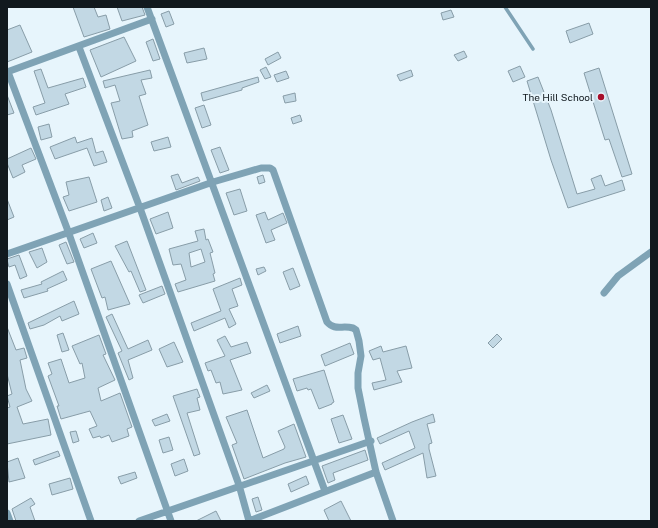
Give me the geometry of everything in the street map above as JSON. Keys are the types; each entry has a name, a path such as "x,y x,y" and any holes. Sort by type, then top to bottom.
{"street":[{"path":"147,7 213,182 325,491"},
{"path":"152,19 8,72 68,231 171,521"},
{"path":"79,47 140,208 239,486 249,521 376,472"},
{"path":"7,254 68,231 140,208 213,182 261,168 270,168 273,170 327,322 331,327 337,328 346,326 353,328 358,334 361,356 358,372 358,388 376,472 393,521"},
{"path":"604,293 618,276 651,252"},
{"path":"7,284 91,521"},
{"path":"139,521 370,441"},
{"path":"7,513 10,521"}],"lane":[{"path":"505,7 533,48"}],"building":[{"path":"73,7 94,7 98,17 106,15 110,29 84,37"},
{"path":"117,7 142,7 145,15 122,21"},
{"path":"451,10 454,17 443,20 441,13"},
{"path":"169,11 174,24 166,27 161,14"},
{"path":"589,23 593,34 570,43 566,31"},
{"path":"20,25 32,52 7,62 7,30"},
{"path":"124,37 136,61 101,77 90,50"},
{"path":"153,39 160,59 153,61 146,42"},
{"path":"204,48 207,59 187,63 184,53"},
{"path":"464,51 467,57 458,61 454,55"},
{"path":"278,52 281,58 268,65 265,59"},
{"path":"520,66 525,77 513,82 508,71"},
{"path":"266,67 271,77 265,79 260,70"},
{"path":"599,68 632,174 622,177 609,139 605,140 584,73"},
{"path":"41,69 48,88 83,78 86,87 65,94 69,104 36,115 33,107 45,103 34,71"},
{"path":"150,70 152,78 141,80 146,94 139,96 148,125 132,131 133,137 122,139 111,103 120,101 115,85 105,88 103,81"},
{"path":"411,70 413,76 400,81 397,75"},
{"path":"286,71 289,78 277,82 274,75"},
{"path":"258,77 259,82 242,88 242,90 203,101 201,93"},
{"path":"538,77 551,110 577,194 595,189 591,179 601,175 605,186 622,180 625,190 568,208 551,160 527,81"},
{"path":"295,93 296,101 285,103 283,96"},
{"path":"7,95 14,113 7,115"},
{"path":"204,105 211,125 202,128 195,108"},
{"path":"300,115 302,121 293,124 291,118"},
{"path":"49,124 52,137 41,140 38,127"},
{"path":"75,137 77,143 92,138 96,153 103,151 107,162 94,166 87,148 55,159 50,147"},
{"path":"168,137 171,147 154,151 151,142"},
{"path":"220,147 229,170 220,173 211,150"},
{"path":"31,148 36,159 22,165 25,172 13,178 7,163 7,159"},
{"path":"178,174 182,183 198,177 200,181 176,190 171,176"},
{"path":"263,175 265,182 259,184 257,177"},
{"path":"89,177 97,202 69,211 63,197 69,195 66,182"},
{"path":"240,189 247,211 234,215 226,193"},
{"path":"108,197 112,208 104,211 101,200"},
{"path":"7,199 14,217 7,220"},
{"path":"168,212 173,228 156,234 150,219"},
{"path":"265,212 268,220 283,213 287,223 271,230 275,240 266,243 256,215"},
{"path":"204,229 206,240 208,239 213,252 210,253 215,273 213,274 215,281 178,292 175,284 186,280 181,264 173,265 169,249 198,241 195,231","holes":["201,249 205,262 191,267 189,253"]},
{"path":"93,233 97,243 84,248 80,239"},
{"path":"127,241 146,290 140,292 131,271 129,272 115,246"},
{"path":"66,242 74,262 67,264 59,245"},
{"path":"42,248 47,262 37,268 29,252"},
{"path":"19,255 27,276 20,279 15,265 9,267 7,260"},
{"path":"111,261 130,304 108,310 105,297 102,298 91,269"},
{"path":"264,267 266,271 258,275 256,269"},
{"path":"293,268 300,286 290,290 283,272"},
{"path":"63,271 67,280 47,289 48,291 24,298 21,290 42,284 41,282"},
{"path":"240,278 242,285 232,289 238,306 229,309 236,324 229,328 225,318 194,331 191,323 221,311 213,289"},
{"path":"162,286 165,294 143,303 139,295"},
{"path":"74,301 79,314 62,321 60,316 44,325 30,329 28,323"},
{"path":"112,314 128,349 148,340 152,350 128,360 133,378 129,380 118,353 122,351 106,317"},
{"path":"298,326 301,336 280,343 277,334"},
{"path":"7,327 16,350 24,348 27,358 20,360 26,389 32,401 17,407 23,424 48,419 51,435 7,444 7,408 10,407 7,396 12,394 7,374"},
{"path":"63,333 69,350 62,352 57,335"},
{"path":"497,334 502,339 493,348 488,343"},
{"path":"99,335 106,354 103,355 115,380 98,388 101,401 120,393 132,427 127,429 129,436 112,442 109,435 101,438 100,436 93,438 89,429 97,426 90,411 61,419 57,406 59,406 48,376 52,374 48,363 61,359 69,383 85,378 82,363 80,364 72,346"},
{"path":"225,336 231,347 247,342 251,353 230,360 242,390 223,394 220,382 216,383 211,370 208,371 205,363 225,356 217,340"},
{"path":"174,342 183,362 167,367 159,349"},
{"path":"350,343 354,354 325,366 321,355"},
{"path":"381,346 383,352 406,346 412,368 397,371 402,382 374,390 372,383 386,380 380,358 373,360 369,351"},
{"path":"324,370 334,402 319,409 311,389 308,390 307,388 297,391 293,379"},
{"path":"267,385 270,391 254,398 251,393"},
{"path":"197,389 200,397 197,398 200,410 187,413 200,454 194,456 173,396"},
{"path":"247,410 263,458 284,449 285,447 278,431 294,424 306,457 285,463 244,479 232,445 237,443 226,417"},
{"path":"167,414 170,421 155,426 152,420"},
{"path":"433,414 435,422 427,424 432,443 429,444 429,449 436,476 427,478 423,453 385,470 382,463 415,448 409,431 380,444 377,438"},
{"path":"343,415 352,439 339,443 331,419"},
{"path":"76,431 79,441 73,443 70,432"},
{"path":"169,437 173,450 163,453 159,440"},
{"path":"365,450 368,460 333,473 335,480 328,483 322,466"},
{"path":"58,451 60,456 35,465 33,460"},
{"path":"18,458 25,478 9,482 7,462"},
{"path":"184,459 188,471 175,476 171,464"},
{"path":"135,472 137,478 121,484 118,477"},
{"path":"306,476 309,484 291,492 288,484"},
{"path":"70,478 73,489 52,495 49,484"},
{"path":"258,497 262,510 256,512 252,499"},
{"path":"31,498 35,504 30,507 35,521 16,521 12,509"},
{"path":"341,501 351,521 329,521 324,510"},
{"path":"216,511 221,521 196,521"}],"place":[{"name":"The Hill School","path":"601,97"}]}
